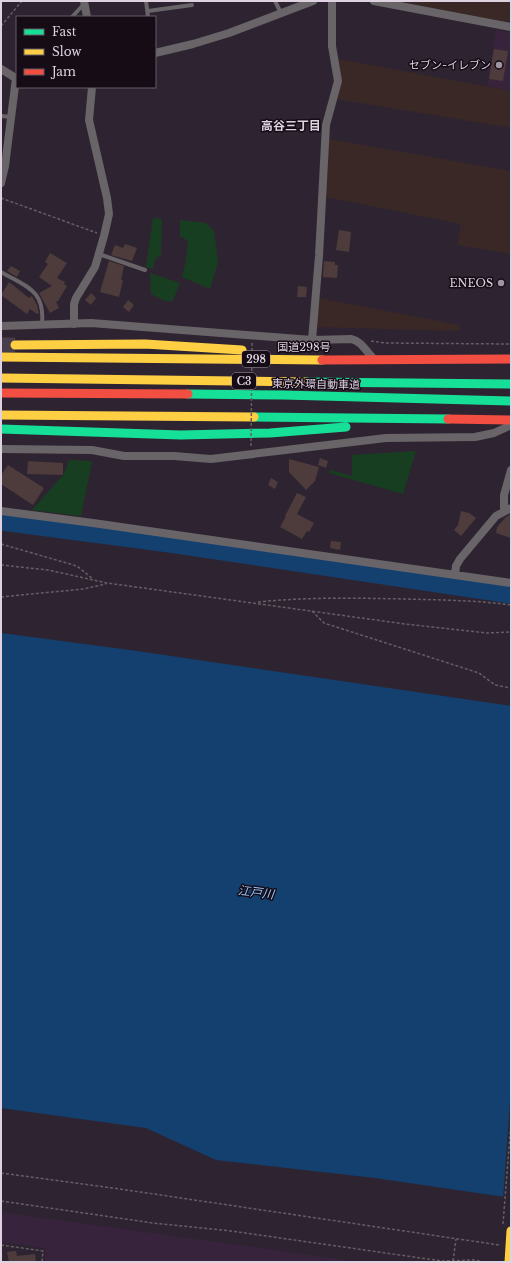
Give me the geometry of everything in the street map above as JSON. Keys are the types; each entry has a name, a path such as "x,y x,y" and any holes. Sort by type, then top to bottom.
{"main road":[{"path":"15,345 145,344 189,346 283,354 321,360"},
{"name":"国道298号","path":"1,357 321,360 511,359"},
{"name":"東京外環自動車道","path":"1,378 511,384"},
{"name":"東京外環自動車道","path":"1,393 283,396 511,401"},
{"path":"1,415 511,420"},
{"path":"1,429 181,435 284,432 415,419"},
{"path":"507,1231 509,1262"}],"street":[{"path":"156,53 193,44 229,33 313,1"},
{"path":"312,340 319,256 326,125 338,81 332,46 332,1"},
{"path":"374,1 511,27"},
{"path":"84,2 87,16"},
{"path":"1,69 16,78"},
{"path":"1,183 5,166 16,86"},
{"path":"74,324 73,310 76,298 95,267 104,236 108,214 107,198 89,120 92,88"},
{"path":"1,326 42,326 91,323 312,340 356,340 374,359"},
{"path":"1,449 92,450 124,456 174,456 211,459 386,438 475,437 494,433 511,425"},
{"path":"455,575 456,566 460,560 496,516 508,509 504,495 511,470"},
{"path":"1,511 511,583"}],"lane":[{"path":"146,1 148,16"},
{"path":"275,1 281,13"},
{"path":"73,16 84,2"},
{"path":"148,11 192,5"},
{"path":"1,116 12,116"},
{"path":"99,254 144,270"},
{"path":"1,272 24,285 38,296 44,310 42,326"}],"path":[{"path":"1,26 22,1"},
{"path":"1,198 104,236"},
{"path":"251,446 252,343"},
{"path":"1,544 77,566 94,580"},
{"path":"1,565 48,570 107,583 405,624 487,633 511,632"},
{"path":"1,597 83,589 107,583"},
{"path":"254,603 292,599 358,598 478,601 511,605"},
{"path":"312,611 324,623 478,673 495,685 511,688"},
{"path":"507,1231 511,1122"},
{"path":"1,1173 120,1189 504,1246"},
{"path":"1,1201 153,1223 231,1231 442,1261 474,1260 486,1262"},
{"path":"453,1261 456,1239"},
{"path":"1,1245 43,1251 42,1262"}],"shaded area":[{"path":"398,1 511,1 511,22 496,21"},
{"path":"496,30 511,33 511,91 487,86"},
{"path":"338,59 511,91 511,128 337,99 341,81"},
{"path":"329,139 511,171 511,254 457,245 461,224 326,197"},
{"path":"318,298 460,325 460,331 315,327"},
{"path":"1,1212 360,1262 44,1262 46,1248 1,1242"}],"green space":[{"path":"153,218 162,219 161,254 155,260 153,269 146,267"},
{"path":"180,220 206,223 214,231 218,262 210,289 182,277 188,241 180,236"},
{"path":"150,273 180,283 172,302 167,300 167,302 151,294"},
{"path":"416,451 403,494 329,473 330,470 352,476 352,455"},
{"path":"69,460 92,461 81,516 32,510 64,474"}],"water":[{"name":"江戸川","path":"1,633 130,650 511,706 511,1198 375,1178 216,1160 146,1128 1,1108"}],"pier":[{"path":"511,1087 511,1200 503,1199"}],"building":[{"name":"セブン-イレブン","path":"494,49 508,51 503,81 489,79"},
{"path":"339,230 351,232 349,252 336,250"},
{"path":"125,244 137,248 132,261 111,255 115,245 123,248"},
{"path":"50,253 67,263 57,278 65,282 64,284 67,286 56,302 59,308 50,313 39,293 52,286 39,277 48,264 45,262"},
{"path":"109,261 124,266 121,280 123,280 119,297 100,292"},
{"path":"324,261 335,262 335,265 338,265 337,278 323,277"},
{"path":"11,266 20,271 17,277 7,271"},
{"path":"9,282 29,298 32,296 39,313 37,314 30,309 27,314 1,295"},
{"path":"298,286 307,287 306,297 297,297"},
{"path":"91,293 96,298 91,305 85,300"},
{"path":"128,300 134,305 129,312 123,307"},
{"path":"320,458 328,461 326,468 318,465"},
{"path":"289,459 319,467 315,481 306,490 289,472"},
{"path":"28,461 63,463 63,475 27,474"},
{"path":"8,465 44,488 33,505 1,484 1,475"},
{"path":"271,478 278,482 275,489 268,485"},
{"path":"297,493 306,497 297,514 314,523 309,532 307,531 302,539 280,527"},
{"path":"461,511 469,513 476,518 461,536 454,530 458,525"},
{"path":"511,514 511,538 496,533 497,527 506,517"},
{"path":"331,541 341,542 340,550 330,548"},
{"path":"16,1251 17,1256 35,1254 36,1262 9,1262 7,1252"}],"waterway":[{"path":"1,522 162,543 511,595"}],"tunnel":[{"path":"1,345 15,345"}],"traffic: fast":[{"path":"306,382 511,384"},
{"path":"188,394 511,401"},
{"path":"254,417 448,419"},
{"path":"1,429 181,435 270,433 346,427"}],"traffic: slow":[{"path":"15,345 145,344 242,350"},
{"path":"1,357 322,360"},
{"path":"1,378 306,382"},
{"path":"1,415 254,417"},
{"path":"509,1262 511,1231"}],"traffic: jam":[{"path":"322,360 511,359"},
{"path":"1,393 188,394"},
{"path":"448,419 511,420"}],"place":[{"name":"セブン-イレブン","path":"499,65"},
{"name":"ENEOS","path":"501,283"}],"district":[{"name":"高谷三丁目","path":"291,125"}]}
